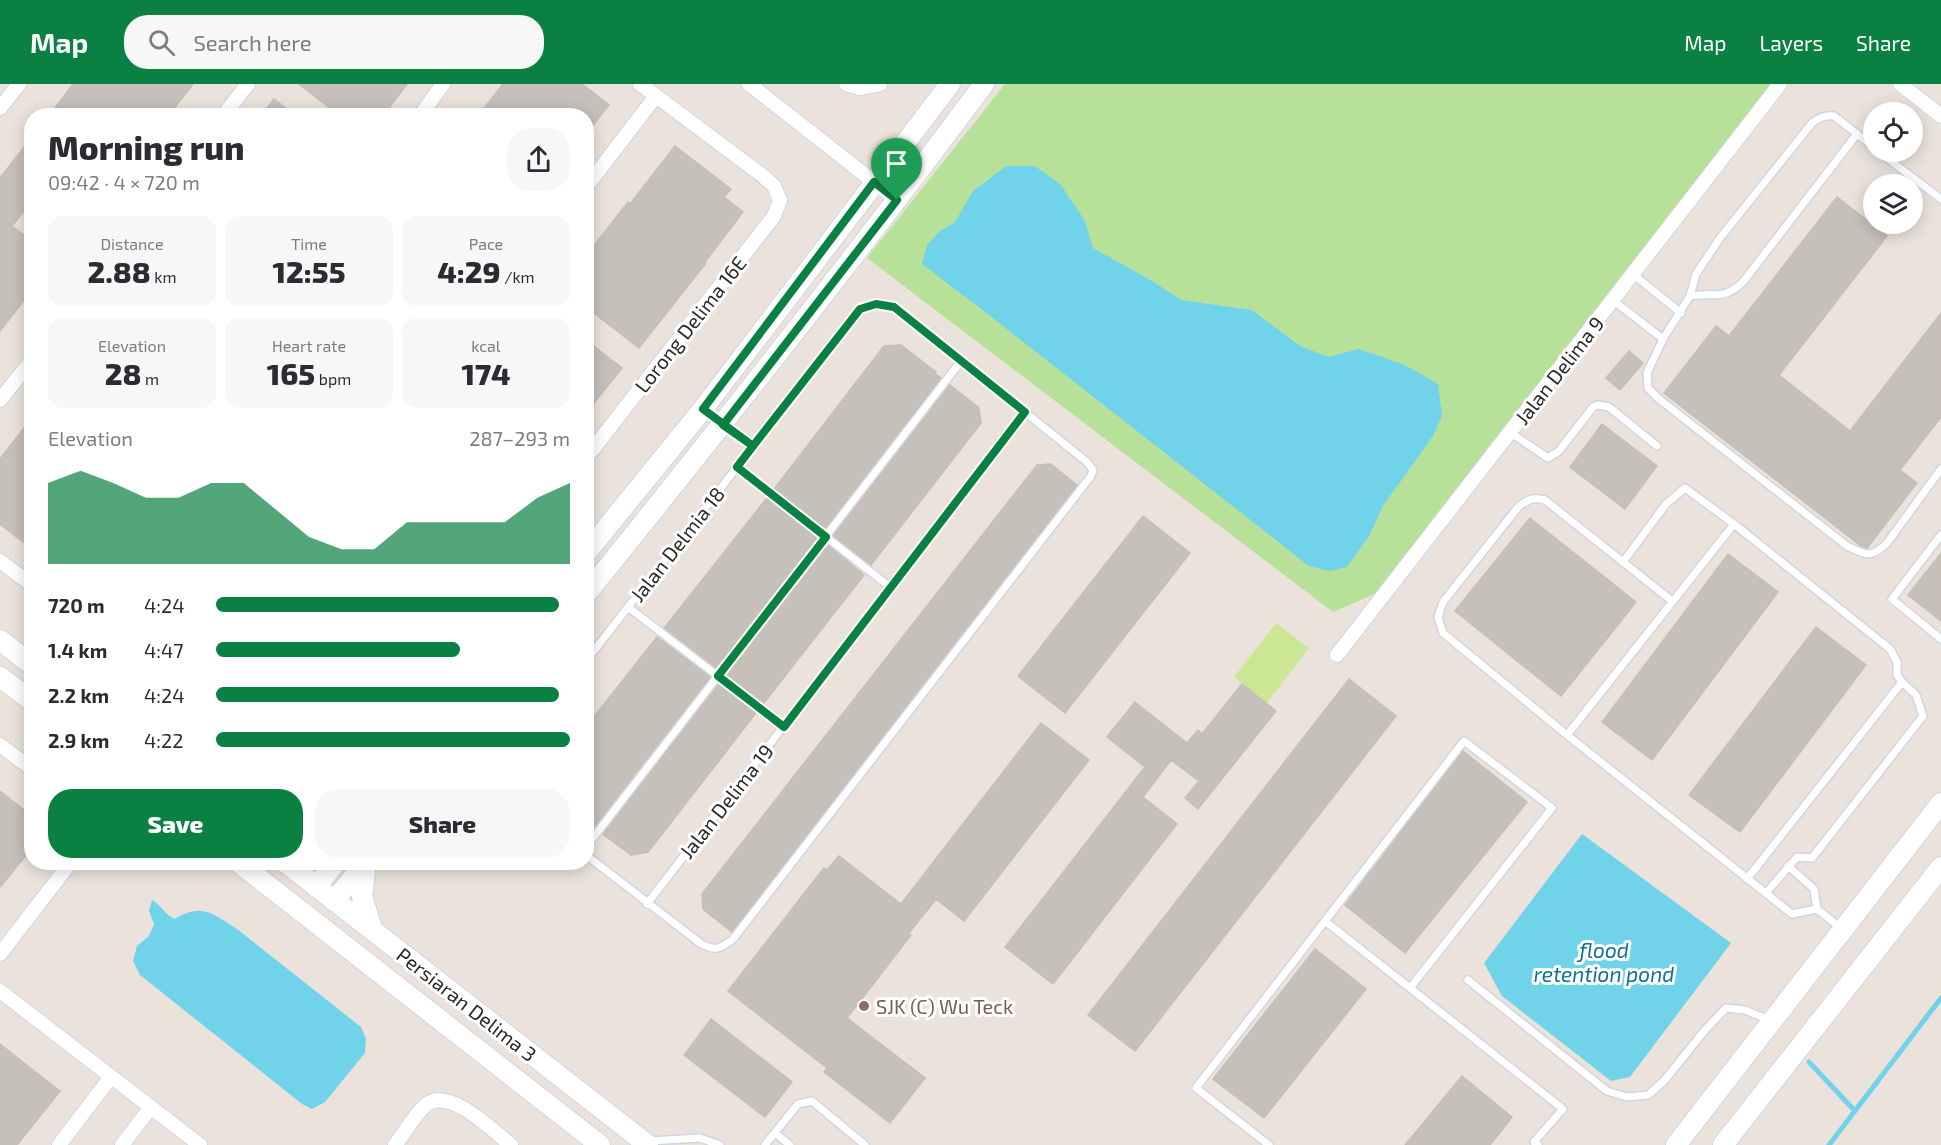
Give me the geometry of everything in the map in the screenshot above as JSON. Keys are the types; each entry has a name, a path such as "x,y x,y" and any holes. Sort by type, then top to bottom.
{"street":[{"path":"0,108 19,84"},
{"path":"229,108 248,84"},
{"path":"426,108 443,84"},
{"path":"594,177 656,96 640,84"},
{"path":"749,84 897,200"},
{"path":"846,84 859,88 880,84"},
{"path":"594,543 703,409 950,84"},
{"path":"594,584 723,425 984,84"},
{"name":"Jalan Delima 9","path":"1337,655 1614,301 1780,84"},
{"path":"1900,84 1941,116"},
{"name":"Lorong Delima 16E","path":"594,448 774,216 780,200 774,186 656,96"},
{"path":"0,400 24,370"},
{"path":"0,561 24,579"},
{"path":"0,640 24,659"},
{"path":"0,677 24,695"},
{"path":"0,745 24,763"},
{"path":"1676,1145 1941,803"},
{"path":"1723,1145 1941,867"},
{"path":"0,954 65,870"},
{"name":"Persiaran Delima 3","path":"248,870 600,1145"},
{"name":"Persiaran Delima 3","path":"294,870 324,896 373,931 646,1143"},
{"path":"330,934 324,896 333,870"},
{"path":"288,901 324,896 357,870"},
{"path":"365,870 362,897 373,931"},
{"path":"0,991 151,1107 190,1142"},
{"path":"59,1145 111,1077"},
{"path":"395,1145 426,1104 436,1100 447,1100 460,1105 511,1145"},
{"path":"122,1145 151,1107"}],"lane":[{"path":"1863,139 1834,116 1827,115 1812,123 1720,238 1696,274 1690,296 1647,373 1648,388 1847,546 1866,555 1877,553 1941,468"},
{"path":"1690,296 1709,293 1724,295 1743,282 1857,134"},
{"path":"1892,162 1941,200"},
{"path":"1634,275 1681,313"},
{"path":"1614,301 1664,339"},
{"name":"Jalan Delmia 18","path":"594,651 860,309 876,304 894,307 1087,462 1093,471 733,939 722,947 711,950 647,904"},
{"path":"594,837 961,361"},
{"path":"1510,433 1548,458 1559,451 1593,406 1602,405 1610,407 1657,446"},
{"path":"703,409 753,446"},
{"name":"Jalan Delima 19","path":"647,904 1025,412"},
{"path":"737,467 890,588"},
{"path":"1623,562 1666,504 1685,488 1734,524 1890,649 1896,662 1897,675 1916,695 1923,716 1812,858 1797,857 1766,894"},
{"path":"1672,601 1545,500 1529,498 1519,506 1443,602 1438,617 1443,633 1766,894 1792,914 1817,909"},
{"path":"1567,735 1734,524"},
{"path":"1941,535 1892,599 1941,639"},
{"path":"628,607 784,727"},
{"path":"1747,879 1902,682"},
{"path":"1269,1145 1196,1088 1464,741 1552,807 1410,988"},
{"path":"594,861 647,904"},
{"path":"1788,866 1814,889 1817,909 1842,929"},
{"path":"1325,921 1563,1109 1535,1144"},
{"path":"1468,980 1608,1091 1628,1097 1648,1095 1656,1088 1726,1008 1745,1010 1772,1021"},
{"path":"765,1145 798,1104 812,1101 865,1145"},
{"path":"775,1133 790,1145"},
{"path":"646,1143 700,1138 720,1145"}],"green space":[{"path":"1005,84 1775,84 1384,590 1333,612 867,258"},
{"path":"1276,623 1309,648 1267,703 1234,677"}],"water":[{"path":"1006,166 1035,166 1061,185 1085,221 1093,248 1181,300 1252,310 1300,346 1328,357 1359,349 1405,365 1438,384 1442,416 1433,436 1383,506 1369,536 1347,567 1330,571 1309,566 922,264 927,245 939,232 955,222 973,191"},
{"name":"flood retention pond","path":"1582,834 1731,943 1630,1077 1611,1081 1502,996 1484,963"},
{"path":"152,900 175,919 193,911 200,911 221,919 237,929 361,1027 366,1039 365,1053 325,1102 312,1109 302,1104 140,975 133,961 137,946 149,936 154,924 149,911"}],"building":[{"path":"73,84 193,84 174,108 55,108"},
{"path":"299,84 407,84 389,108 330,108"},
{"path":"503,84 582,84 609,105 594,124 594,108 484,108"},
{"path":"274,99 286,108 267,108"},
{"path":"675,146 731,189 724,197 743,212 639,348 594,313 594,246 628,202 630,204"},
{"path":"24,147 24,211 12,226 24,235 24,300 0,331 0,178"},
{"path":"1837,197 1863,217 1863,234 1887,236 1779,375 1850,431 1941,313 1941,417 1900,470 1917,483 1867,548 1861,546 1664,393 1716,326 1729,336"},
{"path":"901,345 941,378 825,529 774,489 884,346"},
{"path":"594,346 622,368 594,403"},
{"path":"1629,351 1643,363 1620,390 1606,378"},
{"path":"950,385 979,408 981,423 871,565 833,536"},
{"path":"1602,424 1657,466 1625,509 1570,467"},
{"path":"24,428 24,543 0,524 0,459"},
{"path":"1051,464 1077,485 732,932 703,909 702,894 1037,465"},
{"path":"767,498 818,537 717,668 664,628"},
{"path":"1143,516 1190,553 1065,713 1018,676"},
{"path":"1530,518 1636,602 1561,696 1455,611"},
{"path":"827,544 864,575 763,704 726,675"},
{"path":"1941,553 1941,621 1908,595"},
{"path":"1728,554 1778,592 1652,760 1602,722"},
{"path":"1816,627 1866,665 1740,832 1689,795"},
{"path":"657,637 710,677 594,827 594,717"},
{"path":"1349,679 1396,716 1135,1051 1088,1015"},
{"path":"719,684 756,713 648,852 631,855 603,834"},
{"path":"1242,684 1276,711 1198,809 1185,798 1199,781 1171,760 1143,797 1177,824 1053,984 1005,947 1145,767 1107,737 1135,702 1187,743 1198,730 1202,734"},
{"path":"1041,723 1089,760 964,921 936,899 847,1018 925,1078 890,1123 824,1072 827,1068 728,991 824,868 827,870 839,856 901,904"},
{"path":"1463,751 1527,802 1405,953 1345,905"},
{"path":"0,791 24,810 24,858 0,887"},
{"path":"1315,949 1366,989 1264,1118 1213,1079"},
{"path":"711,1019 792,1082 765,1117 684,1055"},
{"path":"0,1044 60,1091 17,1145 0,1145"},
{"path":"1462,1076 1512,1117 1490,1145 1405,1145"}],"waterway":[{"path":"1829,1145 1941,998"},
{"path":"1809,1062 1855,1111"}],"place":[{"name":"SJK (C) Wu Teck","path":"864,1006"}],"route":[{"path":"897,200 723,425 753,446 860,309 876,304 894,307 1025,412 784,727 718,676 826,537 737,467 753,446 723,425 703,409 874,182 897,200"}]}
